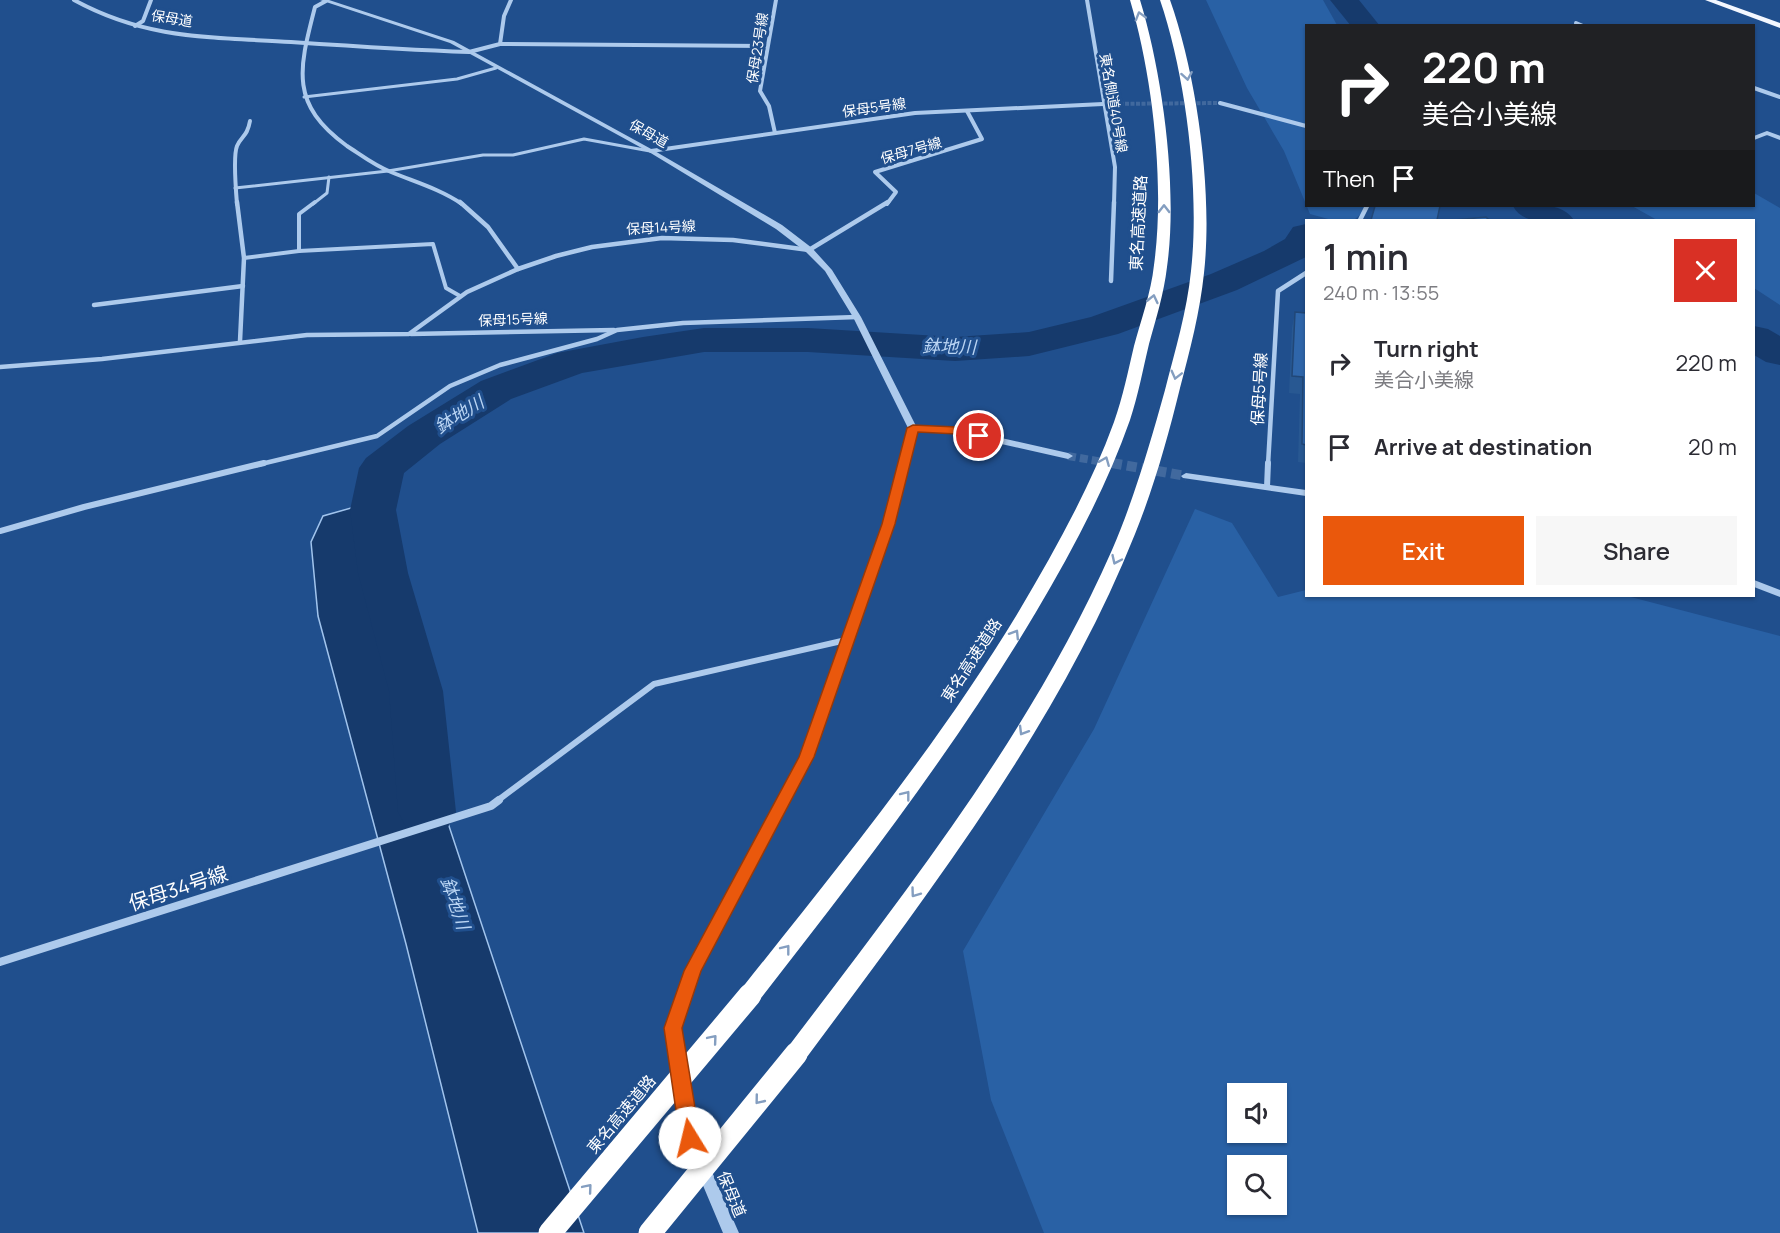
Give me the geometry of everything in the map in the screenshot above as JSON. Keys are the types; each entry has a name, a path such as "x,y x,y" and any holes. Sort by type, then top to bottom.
{"highway":[{"name":"東名高速道路","path":"550,1233 750,995 911,789 973,700 1018,628 1066,544 1098,479 1123,418 1161,268 1165,216 1164,171 1153,77 1142,21 1135,0"},
{"path":"650,1233 796,1054 950,844 1053,684 1119,553 1144,488 1164,424 1190,318 1199,256 1198,185 1187,75 1166,0"}],"main road":[{"path":"1709,0 1780,26"}],"street":[{"name":"保母道","path":"74,0 93,11 134,26 191,37 469,52 500,44 766,46"},
{"path":"134,26 144,21 151,0"},
{"path":"500,44 504,16 511,0"},
{"name":"保母23号線","path":"775,133 769,106 760,91 766,46 776,0"},
{"name":"東名側道40号線","path":"1087,0 1102,104 1115,167 1111,282"},
{"name":"保母道","path":"325,1 427,32 469,52 651,151 762,216 809,250 828,270 857,317 913,428 889,524 806,757 692,971 673,1028 690,1138 731,1233"},
{"path":"325,1 315,7 301,76 304,97 312,113 330,135 388,171 422,183 477,215 518,269"},
{"path":"1755,88 1780,97"},
{"path":"1220,103 1305,126"},
{"name":"保母5号線","path":"651,151 915,113 1102,104"},
{"name":"保母7号線","path":"809,250 887,204 896,192 875,172 982,139 968,111"},
{"path":"240,341 244,258 235,188 237,146 248,133 250,121"},
{"path":"1755,138 1767,134 1780,138"},
{"name":"保母14号線","path":"409,334 460,296 518,269 549,256 610,242 653,237 744,241 809,250"},
{"name":"保母5号線","path":"1267,487 1278,291 1305,274"},
{"path":"94,305 243,286"},
{"path":"0,531 84,507 377,436 450,386 500,365 597,339 617,330 683,323 857,317"},
{"name":"保母15号線","path":"0,367 46,366 240,341 360,333 617,330"},
{"path":"913,428 957,431 1068,456"},
{"path":"1186,476 1305,493"},
{"path":"1755,583 1780,594"},
{"name":"保母34号線","path":"0,962 491,806 654,684 846,640"}],"lane":[{"path":"304,97 457,79 496,68"},
{"path":"235,188 388,171 483,155 513,155 584,139 651,151"},
{"path":"299,251 299,214 327,193 329,177"},
{"path":"244,258 299,251 433,244 446,288 460,296"}],"shaded area":[{"path":"1206,0 1323,0 1336,24 1305,24 1305,202 1284,151 1247,88"},
{"path":"1755,194 1780,208 1780,305 1755,289 1755,219 1655,219 1634,207 1755,207"},
{"path":"1307,207 1369,207 1355,219 1328,219 1310,214"},
{"path":"1195,509 1232,523 1278,597 1305,590 1305,597 1631,597 1780,636 1780,1233 1044,1233 991,1100 963,951 1094,729"}],"water":[{"path":"386,498 377,609 584,1233 478,1233 406,944 318,616 311,542 323,516"}],"building":[{"path":"1375,207 1440,207 1437,219 1371,219"},
{"path":"1486,217 1488,219 1465,219"},
{"path":"1295,312 1305,313 1305,445 1302,444 1303,377 1292,376"}],"waterway":[{"path":"1344,0 1364,24"},
{"path":"1532,207 1554,219"},
{"name":"鉢地川","path":"427,812 416,691 383,573 373,510 382,468 424,435 496,390 572,362 643,349 704,340 808,340 955,349 1029,344 1104,326 1224,282 1277,259 1298,247 1305,236"},
{"path":"1755,339 1780,353"}],"tunnel":[{"path":"1103,104 1220,103"},
{"path":"1068,456 1121,465"},
{"path":"1112,463 1186,476"}],"route":[{"path":"690,1138 673,1028 692,971 806,757 889,524 913,428 957,431 979,436"}]}
